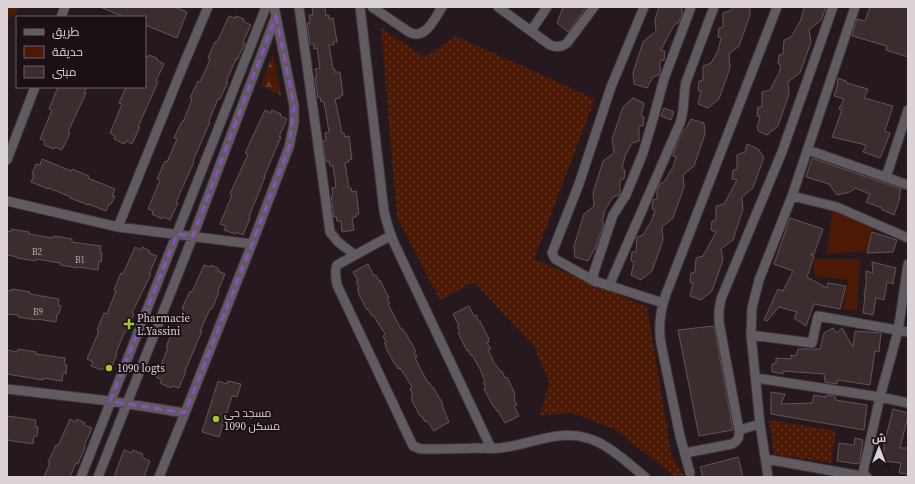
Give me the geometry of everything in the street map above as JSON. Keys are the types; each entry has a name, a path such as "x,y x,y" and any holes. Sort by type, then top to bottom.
{"street":[{"path":"118,227 208,7"},
{"path":"81,477 266,7"},
{"path":"299,7 330,232 338,242 355,255"},
{"path":"360,7 384,211 390,236 490,448"},
{"path":"372,7 409,32 416,34 426,31 442,7"},
{"path":"498,7 550,45 560,47 567,43 594,7"},
{"path":"531,31 547,7"},
{"path":"644,7 611,87 579,184 552,253 555,259 598,282 662,303"},
{"path":"598,282 595,280 593,275 596,265 613,215 626,195 643,153 664,79 691,7"},
{"path":"610,286 680,123 684,108 684,92 686,82 714,7"},
{"path":"690,473 684,453 661,344 659,323 662,303 777,7"},
{"path":"684,453 732,444 739,437 719,322 720,304 782,152 833,7"},
{"path":"768,477 760,424 751,335 752,308 759,280 792,196 854,7"},
{"path":"98,477 192,236 275,11"},
{"path":"159,477 289,147 294,123 294,106 275,11"},
{"path":"7,160 34,88"},
{"path":"886,178 908,110"},
{"path":"808,150 908,185"},
{"path":"792,196 837,207 908,238"},
{"path":"7,201 118,227 252,244"},
{"path":"390,236 337,265 335,274 338,285 413,446 421,450 500,448 564,435 587,438 597,442 617,455 645,477"},
{"path":"766,459 864,477 880,398 898,330 908,264"},
{"path":"751,335 812,343 818,316 908,332"},
{"path":"756,378 908,403"},
{"path":"7,389 110,401 185,413"},
{"path":"739,430 760,424"}],"highlighted area":[{"path":"276,16 294,106 289,147 185,413 110,401 177,234 193,236"}],"green space":[{"path":"7,7 22,7 7,20"},
{"path":"381,28 425,57 456,36 595,99 534,259 647,307 672,457 685,477 676,477 614,429 572,413 540,415 549,383 534,346 474,282 440,300 397,217"},
{"path":"273,54 281,95 261,86"},
{"path":"832,210 872,226 868,251 827,254"},
{"path":"813,259 860,259 857,310 843,310 848,280 815,276"},
{"path":"769,420 836,431 831,463 774,454"}],"building":[{"path":"100,7 175,7 187,12 177,38 146,25 146,16 122,16"},
{"path":"312,7 325,7 326,16 329,15 329,19 333,18 337,42 333,42 334,45 329,45 333,69 335,69 335,72 340,72 343,95 340,96 340,98 335,99 342,133 344,133 345,137 349,136 352,159 345,163 349,188 351,188 352,192 356,191 359,214 352,218 354,230 342,232 341,221 337,221 336,216 334,217 331,196 333,196 332,188 336,187 333,166 330,166 329,161 326,162 323,141 326,140 325,133 329,132 324,102 321,102 320,97 318,98 315,77 317,76 315,69 320,68 317,48 314,49 314,44 310,44 307,23 310,23 309,15 313,15"},
{"path":"563,7 586,7 568,32 557,23"},
{"path":"659,7 682,7 682,15 678,23 674,25 661,50 665,51 664,60 660,61 659,75 653,77 647,88 634,84 633,73 643,42 656,31 655,20"},
{"path":"733,7 750,7 750,15 739,46 729,54 730,68 719,99 708,108 698,104 701,91 698,90 699,81 703,80 703,66 711,63 718,51 721,38 718,37 719,28 723,27 723,13 731,10"},
{"path":"804,7 826,7 821,20 809,30 811,42 800,73 788,82 789,94 778,126 767,135 758,131 757,128 760,117 757,116 758,107 762,107 762,92 770,90 779,73 781,65 778,64 779,55 783,54 784,40 791,37 801,20"},
{"path":"870,7 908,7 908,57 886,50 887,46 852,36 857,19 865,21"},
{"path":"229,16 235,18 236,16 244,19 243,21 251,25 243,42 245,43 226,82 228,82 220,99 218,99 193,161 194,162 176,202 178,203 170,220 163,217 162,219 152,214 153,211 148,209 160,180 157,179 165,161 167,162 177,139 174,138 182,121 183,122 192,99 190,98 198,81 200,82 210,60 208,58 215,42 217,42"},
{"path":"149,55 157,58 157,60 164,64 132,144 126,141 124,144 114,139 115,136 110,133 122,104 119,103 126,88 146,88 146,56 148,57"},
{"path":"838,78 846,81 847,83 868,89 864,98 893,106 885,131 890,133 880,158 863,152 866,145 832,137 842,110 839,109 844,99 834,96"},
{"path":"58,88 86,88 84,93 86,93 68,132 70,133 62,150 44,145 45,141 40,139 52,110 49,109"},
{"path":"633,98 644,103 641,116 644,117 643,126 639,126 639,141 632,143 625,156 622,169 625,170 624,179 620,180 620,193 619,195 613,197 605,210 602,222 604,223 595,249 588,261 575,257 574,246 584,214 594,206 593,193 603,161 614,153 612,139 623,107"},
{"path":"664,108 674,112 671,120 661,116"},
{"path":"265,110 271,113 272,110 281,114 280,116 287,119 243,235 236,232 235,234 224,230 226,226 220,224 232,195 230,194 248,154 245,153"},
{"path":"691,119 704,123 705,134 694,166 683,175 684,187 673,218 662,227 663,240 652,271 641,280 631,275 634,262 631,261 632,252 636,252 637,237 643,235 652,220 655,210 652,209 653,200 657,199 657,191 660,184 664,182 673,167 676,157 673,156 673,154 683,130 685,130"},
{"path":"747,144 758,149 764,157 753,188 742,197 743,209 733,240 721,249 723,260 712,291 701,300 690,296 693,283 690,282 691,273 695,272 696,258 703,256 716,232 711,230 712,221 716,220 716,206 724,204 737,180 732,179 733,170 737,169 737,155 745,152"},
{"path":"812,158 901,189 900,198 894,215 881,209 882,208 866,202 870,194 855,188 850,192 837,195 829,184 806,177"},
{"path":"42,159 71,171 72,169 89,176 88,178 115,189 112,196 115,196 106,211 31,182 36,164 40,165"},
{"path":"790,218 823,229 814,254 810,254 814,256 807,277 827,288 828,283 846,286 840,309 814,304 806,326 794,318 797,312 779,307 767,321 764,320 778,289 783,291 793,271 774,264"},
{"path":"11,229 29,232 29,234 53,238 54,236 72,239 72,242 101,246 101,262 99,261 98,270 60,265 60,263 36,259 36,261 17,258 7,255 7,231 11,232"},
{"path":"872,232 897,240 893,252 867,253"},
{"path":"135,247 141,250 142,247 150,251 149,253 157,256 149,274 151,274 132,313 134,314 127,331 125,331 110,371 103,368 102,370 91,366 93,362 87,359 99,331 97,330 104,313 107,314 121,273 123,274"},
{"path":"872,262 896,268 893,284 887,282 884,300 876,298 873,315 863,313 866,271 873,273"},
{"path":"368,264 374,276 376,275 379,281 380,280 389,298 387,299 390,303 388,304 401,329 403,329 416,351 414,352 417,357 415,358 428,383 429,382 433,387 443,404 442,405 449,422 434,431 427,421 425,422 422,416 420,416 411,399 413,398 411,396 413,395 410,389 412,387 400,368 398,369 394,363 384,343 386,342 383,336 385,334 373,315 372,316 368,309 367,310 358,293 359,292 357,289 359,288 356,282 358,281 353,272"},
{"path":"204,265 210,267 211,265 219,269 218,271 225,274 212,309 210,309 200,331 202,331 179,388 172,386 171,388 160,383 162,380 156,377 168,348 166,347 173,330 175,331 184,308 182,308 190,291 192,292"},
{"path":"12,289 59,299 58,305 61,306 59,314 57,314 56,322 36,320 18,317 18,315 7,314 7,290 12,291"},
{"path":"469,306 474,316 476,315 479,322 480,321 489,339 489,342 487,343 491,349 488,350 495,364 501,372 502,371 505,378 507,377 515,394 514,399 517,405 514,406 519,416 505,423 498,411 493,406 484,389 486,388 483,383 485,382 480,369 472,355 471,356 468,350 467,351 458,333 460,332 457,327 459,326 453,314"},
{"path":"714,326 733,430 699,436 678,330"},
{"path":"833,328 836,333 842,328 853,347 855,331 881,333 879,352 875,351 870,385 838,380 837,384 825,382 824,374 783,371 783,374 772,372 772,364 776,363 776,358 791,359 791,355 796,356 798,349 820,349 824,333"},
{"path":"18,349 36,352 36,354 65,358 64,365 67,365 66,374 63,373 62,381 43,378 43,380 7,374 7,350 17,352"},
{"path":"218,381 227,384 228,381 241,384 237,397 232,396 219,437 202,432"},
{"path":"771,392 785,394 781,404 812,403 814,395 826,397 826,395 835,396 836,400 867,405 864,430 771,414"},
{"path":"893,409 908,413 900,448 908,448 908,474 899,473 901,463 883,461 884,445"},
{"path":"7,416 36,420 35,427 38,427 37,436 34,436 33,444 7,440"},
{"path":"70,419 76,422 77,419 85,423 84,425 92,428 78,464 76,463 70,477 44,477 50,463 48,462 56,445 58,446"},
{"path":"855,438 863,440 859,464 837,461 839,443 854,445"},
{"path":"124,450 132,453 133,450 143,454 142,457 150,461 144,477 114,477"},
{"path":"738,457 743,477 703,477 700,467"}],"place":[{"name":"Pharmacie L.Yassini","path":"129,324"},
{"name":"1090 logts","path":"109,368"},
{"name":"مسجد حي 1090 مسكن","path":"216,419"}]}
